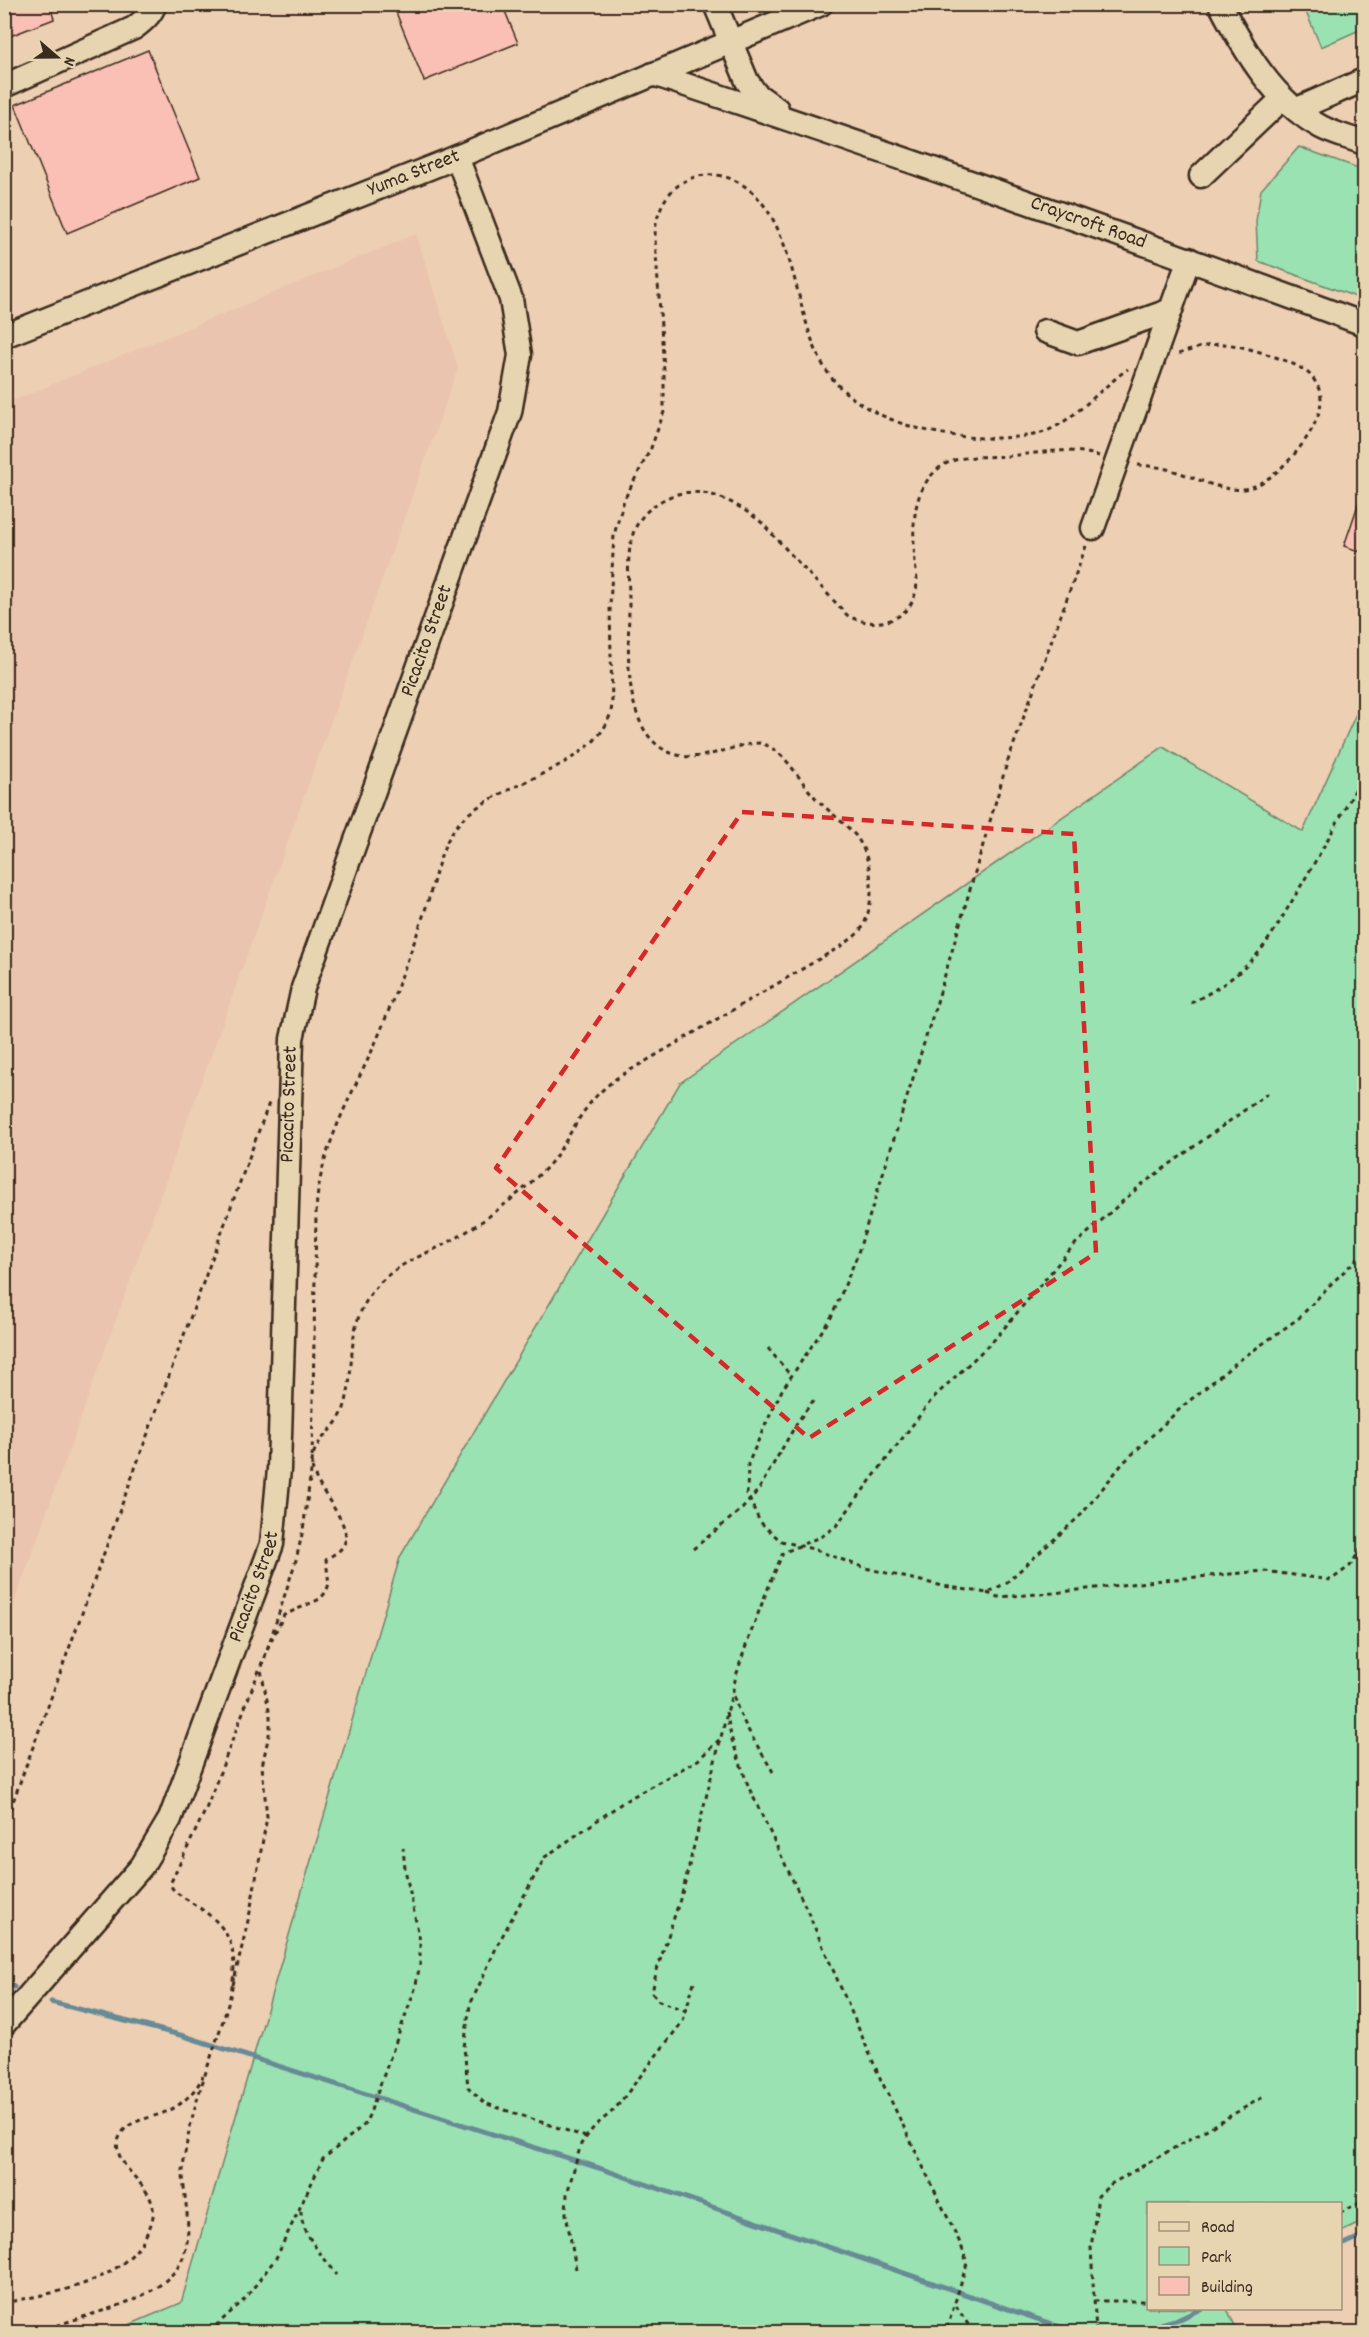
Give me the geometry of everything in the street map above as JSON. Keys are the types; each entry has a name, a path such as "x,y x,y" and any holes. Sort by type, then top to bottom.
{"street":[{"path":"4,86 134,28 149,15 155,4"},
{"name":"Craycroft Road","path":"715,4 747,81 756,94 781,111 812,127"},
{"name":"Yuma Street","path":"6,332 457,157 821,4"},
{"path":"1220,4 1234,32 1289,104 1321,127 1365,143"},
{"name":"Craycroft Road","path":"653,74 1189,259 1365,324"},
{"path":"1201,176 1289,104 1365,80"},
{"name":"Picacito Street","path":"4,2024 142,1866 170,1819 272,1544 279,1469 292,1039 303,988 510,412 520,355 511,299 457,157"},
{"path":"1093,528 1189,259"},
{"path":"1045,331 1078,343 1171,310"}],"path":[{"path":"40,2332 141,2295 166,2280 177,2269 184,2254 187,2238 183,2175 191,2121 233,1985 250,1912 267,1817 262,1766 270,1730 270,1715 261,1674 268,1647 300,1546 306,1515 312,1464 316,1213 320,1180 339,1121 392,1001 443,852 453,831 470,813 578,753 597,737 606,726 611,714 610,606 614,535 624,500 651,448 664,412 665,379 655,226 660,205 666,196 682,183 692,178 716,174 736,180 753,193 763,204 777,228 813,342 827,372 850,397 874,411 898,422 937,433 972,439 1036,434 1059,425 1129,368 1212,345 1245,348 1296,366 1310,375 1321,395 1318,414 1300,445 1283,467 1263,482 1249,488 1229,488 1172,470 1058,449 1018,455 961,459 943,465 933,473 925,485 915,512 913,537 917,583 915,597 901,615 880,623 860,622 847,615 761,522 724,498 698,492 676,494 655,504 640,519 634,529 630,551 629,664 632,697 642,725 656,743 671,753 682,756 709,754 760,743 778,752 818,801 859,842 866,859 870,882 870,901 866,920 860,932 843,945 617,1078 588,1106 555,1158 539,1175 460,1235 385,1276 361,1310 355,1334 346,1400 335,1426 317,1444 312,1464 318,1485 341,1521 345,1531 345,1543 325,1562 328,1584 326,1593 320,1599 284,1615 268,1647 206,1809 171,1882 175,1891 216,1919 223,1927 232,1951 233,1985"},
{"path":"1093,528 1007,763 937,1002 857,1256 832,1316 782,1390 748,1464 747,1494 760,1522 781,1541 865,1568 998,1597 1264,1571 1331,1580 1350,1566 1365,1544"},
{"path":"1191,1003 1211,993 1233,976 1251,961 1263,946 1304,881 1365,774"},
{"path":"687,2011 659,2001 652,1993 656,1972 683,1890 726,1712 745,1651 783,1553 824,1535 836,1526 933,1398 995,1339 1073,1246 1141,1185 1271,1091"},
{"path":"4,1826 272,1095"},
{"path":"987,1593 1006,1583 1081,1515 1124,1463 1183,1406 1237,1362 1299,1318 1365,1252"},
{"path":"768,1348 791,1376"},
{"path":"693,1549 742,1509 759,1489 798,1421 816,1397"},
{"path":"733,1691 742,1716 773,1772"},
{"path":"726,1712 732,1740 749,1788 807,1910 881,2080 961,2245 967,2263 946,2332"},
{"path":"586,2137 484,2103 468,2087 464,2047 470,2005 503,1935 545,1857 625,1801 698,1760 721,1738"},
{"path":"209,2332 245,2300 276,2258 323,2159 365,2124 415,1989 420,1964 420,1941 405,1869 403,1848"},
{"path":"576,2269 566,2214 567,2194 581,2144 615,2109 683,2021 694,1982"},
{"path":"4,2303 53,2292 100,2277 124,2264 138,2251 151,2224 153,2204 146,2191 121,2159 118,2152 118,2140 128,2126 178,2105 198,2085 209,2063"},
{"path":"1096,2332 1091,2248 1098,2196 1103,2190 1265,2096"},
{"path":"1342,2212 1365,2201"},
{"path":"301,2206 300,2220 337,2275"},
{"path":"1094,2301 1147,2301"},
{"path":"956,2304 973,2332"}],"highlighted area":[{"path":"742,812 1074,834 1096,1253 809,1438 496,1168"}],"shaded area":[{"path":"416,234 458,368 5,1628 5,404"}],"green space":[{"path":"1303,5 1364,5 1364,28 1321,47"},
{"path":"1299,147 1364,170 1364,300 1258,261 1256,221 1261,190"},
{"path":"1364,696 1364,2221 1342,2232 1342,2202 1147,2202 1147,2310 1227,2310 1238,2332 112,2332 181,2303 400,1557 680,1083 1163,747 1303,832"}],"building":[{"path":"4,4 62,4 51,9 54,19 10,36 4,24"},
{"path":"502,4 518,43 424,81 393,5"},
{"path":"148,50 200,177 67,233 15,105"},
{"path":"1361,496 1364,497 1364,553 1344,546"}],"waterway":[{"path":"4,1983 14,1987"},
{"path":"51,2002 184,2036 599,2168 1075,2332"},
{"path":"1342,2245 1364,2235"},
{"path":"1133,2332 1182,2318 1198,2310"}]}
